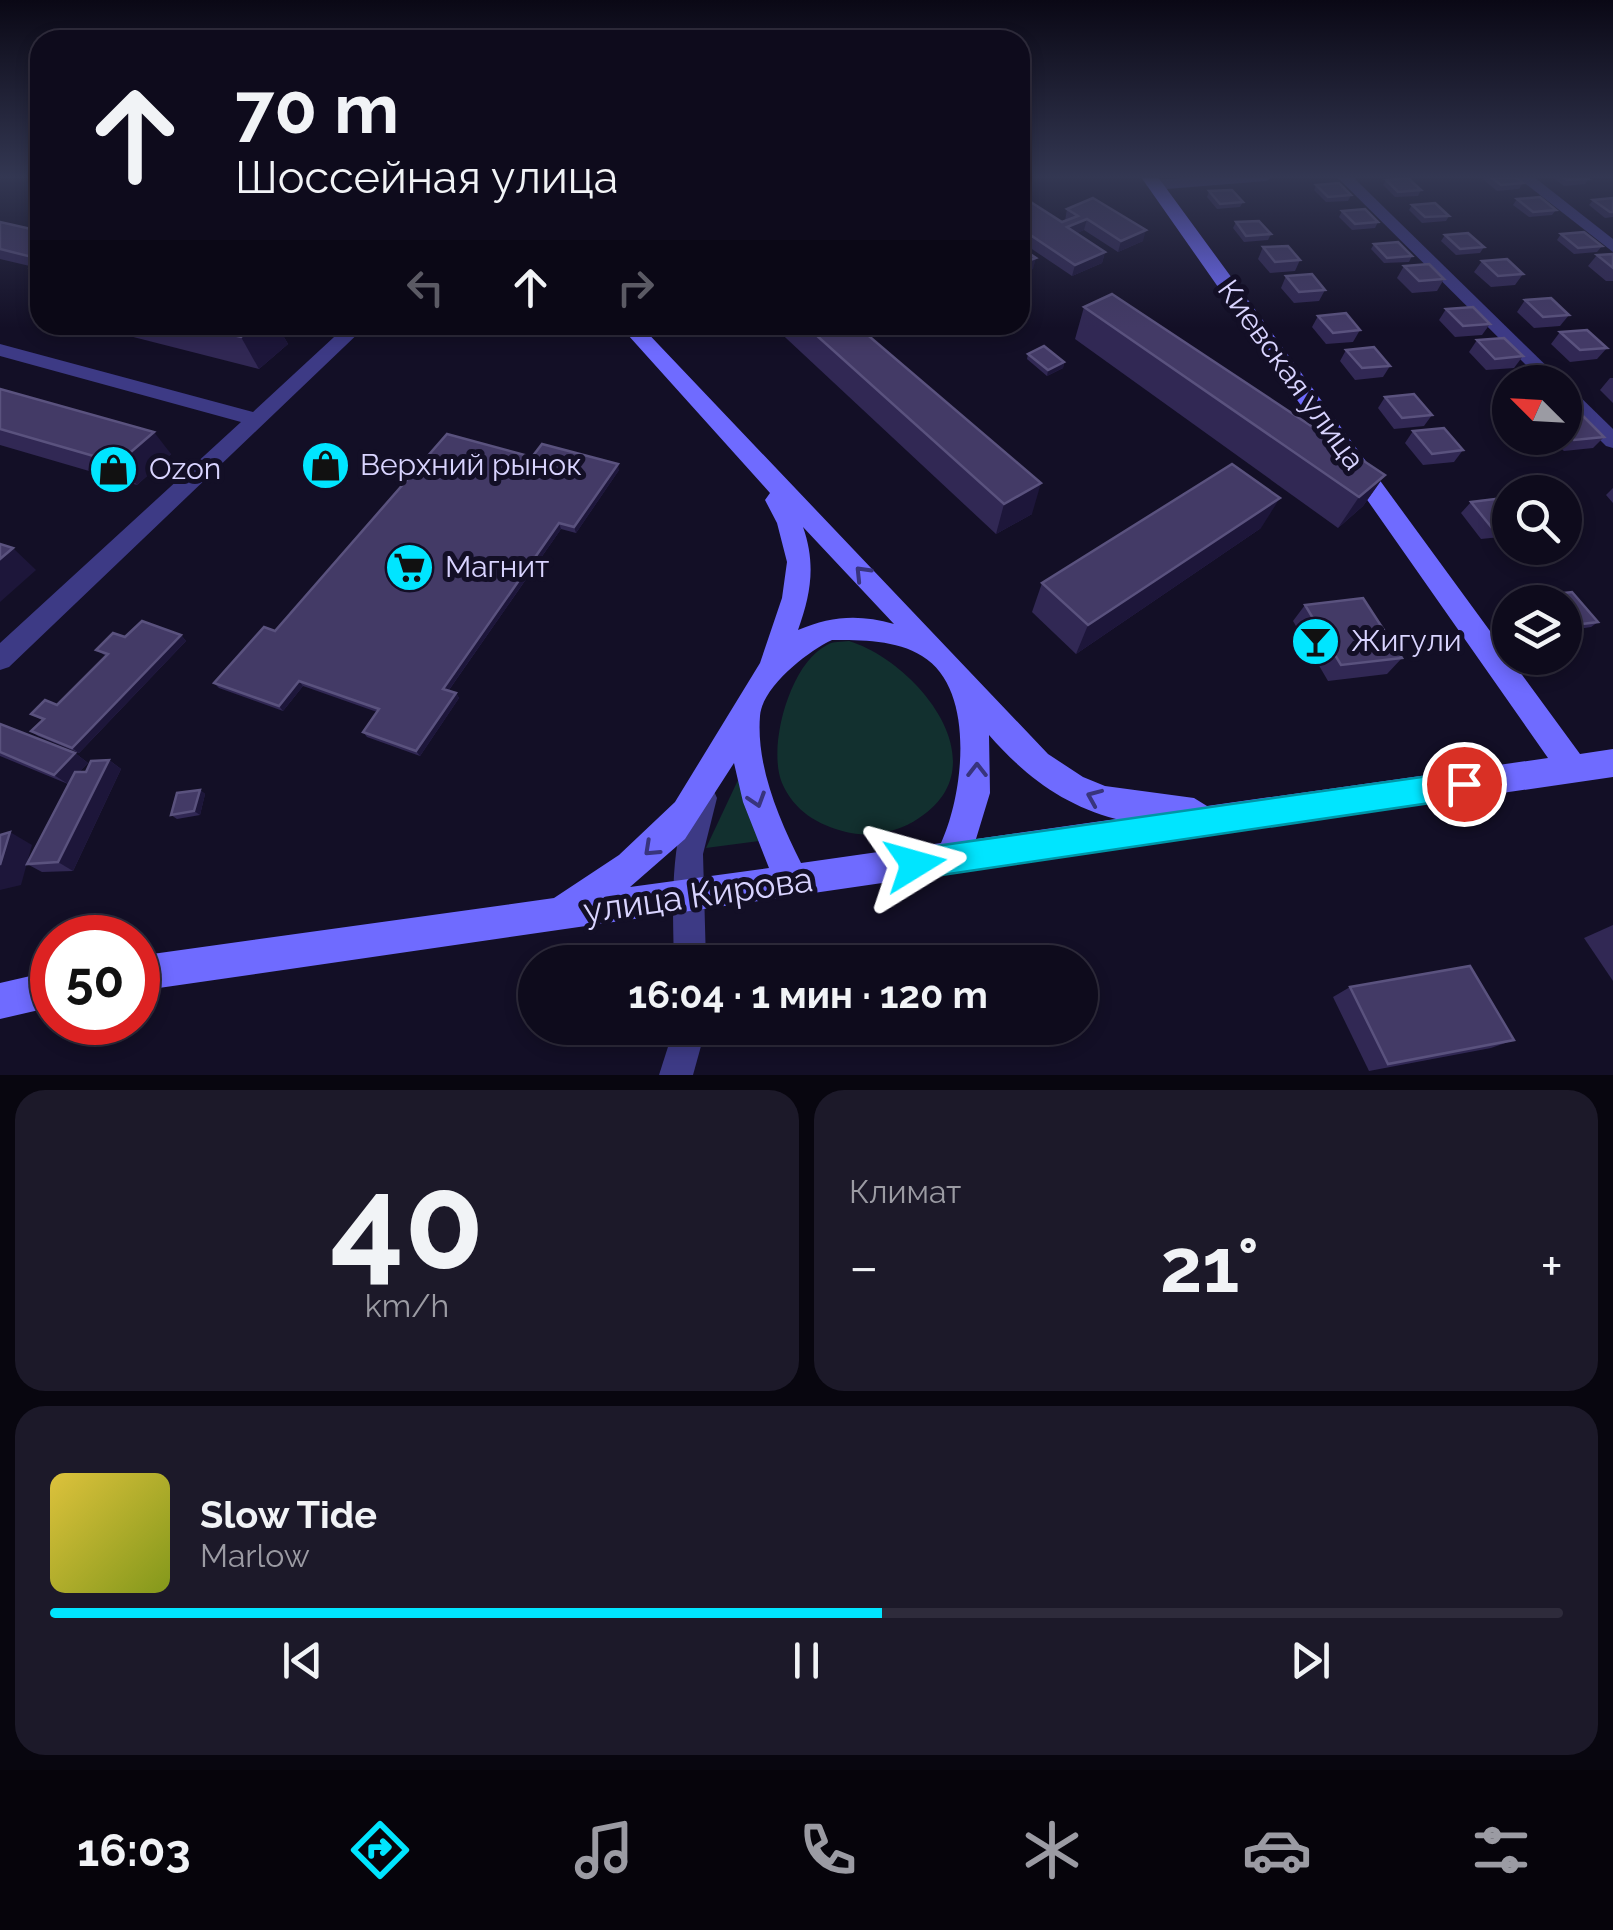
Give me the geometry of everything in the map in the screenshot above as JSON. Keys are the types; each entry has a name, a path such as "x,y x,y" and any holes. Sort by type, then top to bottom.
{"main road":[{"name":"Киевская улица","path":"1185,227 1573,769"},
{"path":"638,335 759,470 934,649 1026,752 1055,778 1084,794 1144,811 1259,815 1613,763"},
{"path":"553,916 612,882 684,815 709,781 770,670 794,604 801,554 796,533 759,470"},
{"path":"770,670 801,638 821,628 841,625 895,632 934,649"},
{"path":"951,859 976,795 978,762 960,678"},
{"path":"746,713 745,756 756,804 792,880"},
{"name":"улица Кирова","path":"160,971 1259,815"},
{"path":"0,1000 30,994"}],"street":[{"path":"1395,227 1536,365"},
{"path":"1588,227 1613,246"},
{"path":"0,659 347,335"},
{"path":"0,350 255,419"},
{"path":"1582,411 1613,441"},
{"path":"689,945 688,854 709,781"},
{"path":"676,1075 685,1045"}],"green space":[{"path":"849,641 874,652 922,692 940,717 951,744 952,770 943,796 919,818 884,832 855,834 817,821 787,793 778,767 785,707 802,669 827,645"},
{"path":"738,780 759,841 706,848"}],"building":[{"path":"0,227 30,229 30,256 0,249"},
{"path":"1030,227 1067,227 1105,252 1075,265 1030,235"},
{"path":"1100,227 1146,230 1121,241"},
{"path":"1240,227 1265,227 1271,234 1246,236"},
{"path":"1584,232 1602,246 1578,248 1561,234"},
{"path":"1468,233 1484,247 1460,249 1445,235"},
{"path":"1398,242 1412,256 1387,258 1374,244"},
{"path":"1288,246 1300,260 1275,262 1263,247"},
{"path":"1613,254 1613,268 1597,255"},
{"path":"1507,259 1523,274 1498,276 1482,261"},
{"path":"1429,264 1444,279 1419,281 1404,266"},
{"path":"1312,274 1325,290 1299,292 1286,276"},
{"path":"1112,294 1385,475 1359,497 1084,307"},
{"path":"1551,298 1569,315 1543,317 1525,300"},
{"path":"1473,307 1490,324 1463,326 1446,309"},
{"path":"1346,313 1360,330 1333,333 1318,316"},
{"path":"1587,330 1607,348 1580,350 1560,332"},
{"path":"816,335 868,335 1041,483 1004,504"},
{"path":"1504,338 1523,356 1495,359 1477,340"},
{"path":"1044,346 1064,362 1048,370 1028,354"},
{"path":"1374,347 1390,366 1362,368 1346,350"},
{"path":"0,389 154,432 118,463 0,429"},
{"path":"1414,394 1432,415 1402,418 1385,397"},
{"path":"1582,415 1604,437 1582,439"},
{"path":"1444,428 1463,450 1432,454 1413,431"},
{"path":"447,434 532,457 542,444 618,464 574,527 559,523 443,689 456,693 416,751 363,732 379,709 299,681 279,706 214,683 264,627 275,631"},
{"path":"1232,464 1280,498 1088,625 1042,583"},
{"path":"1492,499 1492,528 1471,502"},
{"path":"0,544 13,548 0,559"},
{"path":"1363,598 1402,658 1341,665 1305,605"},
{"path":"1582,604 1598,622 1582,624"},
{"path":"142,621 181,635 72,748 31,731 44,719 31,714 45,700 57,705 108,654 96,650 113,633 125,637"},
{"path":"0,724 75,753 54,775 0,752"},
{"path":"109,760 58,862 27,864 75,772 86,772 91,761"},
{"path":"200,790 194,811 171,815 177,793"},
{"path":"10,832 0,865 0,835"},
{"path":"1470,966 1514,1040 1388,1064 1350,987"}],"place":[{"name":"Верхний рынок","path":"325,465"},
{"name":"Ozon","path":"114,469"},
{"name":"Магнит","path":"410,567"},
{"name":"Жигули","path":"1316,641"}],"route":[{"path":"915,864 1464,784"}]}
